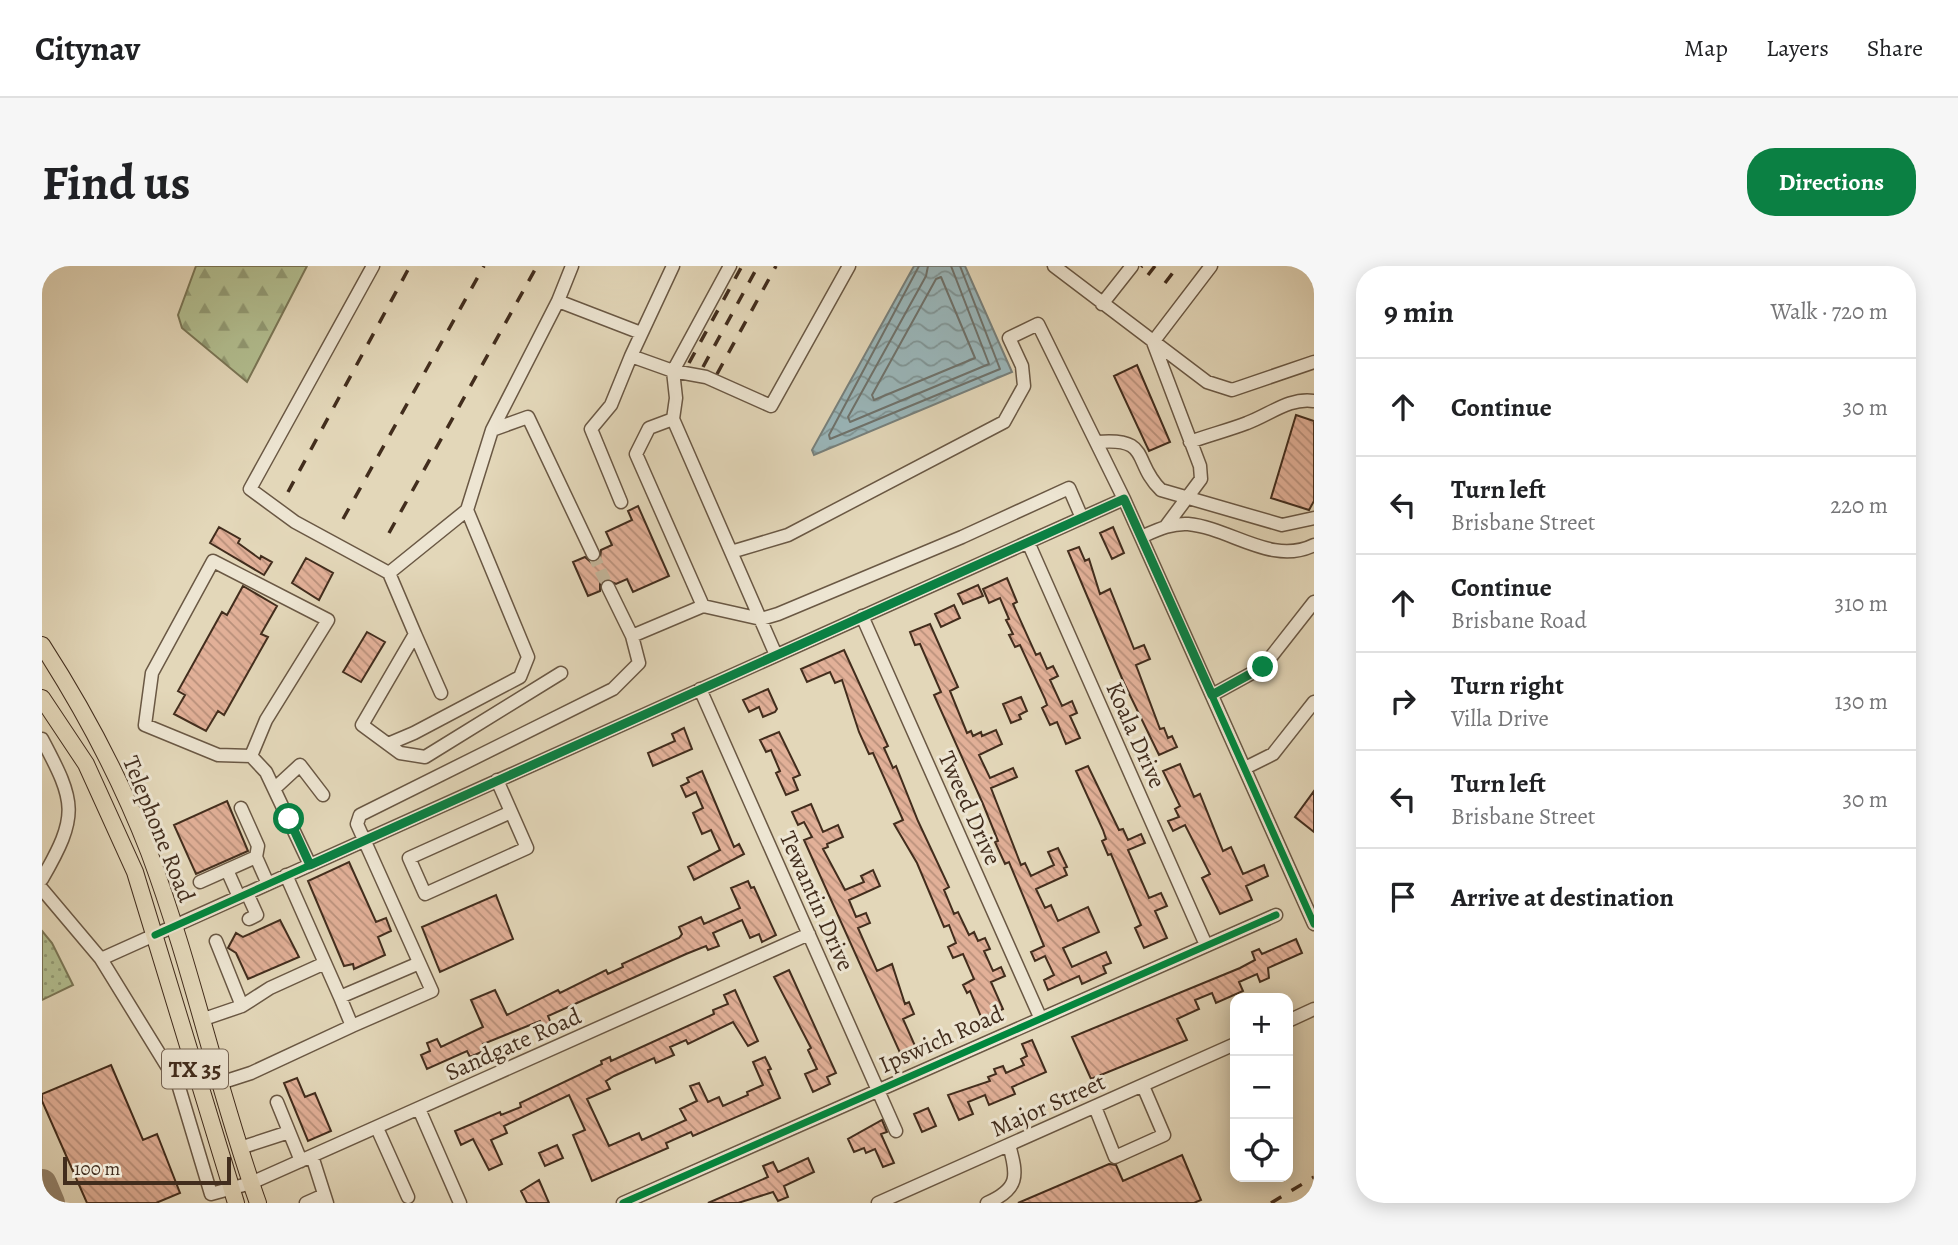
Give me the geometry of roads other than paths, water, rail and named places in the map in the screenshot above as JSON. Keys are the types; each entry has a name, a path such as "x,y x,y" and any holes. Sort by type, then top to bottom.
{"main road":[{"name":"Telephone Road","path":"42,645 74,695 123,790 149,853 174,926 258,1203"},
{"name":"Telephone Road","path":"42,698 86,764 108,808 155,935 234,1197"}],"street":[{"path":"373,266 250,489 295,522 389,573 441,693"},
{"path":"389,573 467,510 492,430 558,301 572,266"},
{"path":"621,502 591,429 611,405 673,266"},
{"path":"730,266 673,371 676,398 673,419 776,655"},
{"path":"631,356 673,371 706,377 771,406 849,266"},
{"path":"1054,266 1207,382 1232,390 1314,362"},
{"path":"1102,304 1132,266"},
{"path":"1153,342 1211,266"},
{"path":"558,301 641,333"},
{"path":"732,552 788,535 1004,422 1024,386 1022,366 1009,338 1038,324 1124,499 1314,924"},
{"path":"1153,342 1200,466 1201,479 1166,526"},
{"path":"1190,442 1250,422 1273,410 1300,401 1314,401"},
{"path":"492,430 528,417 593,554"},
{"path":"673,419 649,428 636,454 704,606"},
{"path":"1097,442 1122,439 1134,447 1154,483 1161,490 1282,525 1314,518"},
{"path":"632,636 704,606 761,619 962,537 1069,488 1082,518"},
{"path":"101,959 1124,499"},
{"path":"388,744 520,677 528,657 467,510"},
{"path":"1141,537 1166,526 1189,524 1220,530 1268,550 1301,552 1314,545"},
{"name":"Koala Drive","path":"1028,542 1206,945"},
{"path":"251,756 266,720 328,621 213,561 152,673 145,725 218,755 251,756 266,772 310,865"},
{"path":"220,1083 251,1073 432,991 417,964 363,841 357,824 360,816 613,689 639,663 632,636 608,587"},
{"path":"1212,695 1263,667 1314,602"},
{"name":"Tweed Drive","path":"862,616 1040,1017"},
{"path":"415,634 362,724 400,753 425,757 561,673"},
{"name":"Tewantin Drive","path":"700,689 896,1131"},
{"path":"1245,768 1273,754 1314,702"},
{"path":"42,739 66,789 69,810 68,830 42,879"},
{"path":"274,789 300,765 323,795"},
{"path":"497,780 527,848 425,894 409,859 511,812"},
{"path":"240,807 258,846 256,857 268,884"},
{"path":"200,881 256,857"},
{"path":"227,870 257,915"},
{"path":"286,875 352,1026"},
{"path":"42,889 101,959 178,1084 211,1194 234,1197"},
{"name":"Ipswich Road","path":"622,1203 877,1088 1276,915"},
{"name":"Sandgate Road","path":"234,1197 251,1184 809,934"},
{"path":"216,941 242,1006"},
{"path":"201,1020 242,1006 270,988 325,963"},
{"path":"340,997 417,964"},
{"path":"1293,1019 1314,1009"},
{"name":"Major Street","path":"878,1203 1230,1046"},
{"path":"1095,1107 1115,1157 1164,1135 1143,1086"},
{"path":"277,1102 289,1132 307,1159 326,1199 306,1203"},
{"path":"419,1109 460,1203"},
{"path":"377,1128 408,1197"},
{"path":"240,1148 289,1132"},
{"path":"987,1203 1010,1189 1017,1171 1009,1145"}],"water":[{"path":"914,266 965,266 1012,372 814,455 812,450"}],"tunnel":[{"path":"593,554 608,587"}],"railway":[{"path":"288,492 410,266"},
{"path":"343,519 484,266"},
{"path":"389,533 537,266"},
{"path":"689,363 742,266"},
{"path":"703,367 758,266"},
{"path":"717,374 776,266"},
{"path":"1148,275 1155,266"},
{"path":"1165,283 1178,266"},
{"path":"1271,1203 1314,1177"},
{"path":"1303,1203 1314,1189"}]}
